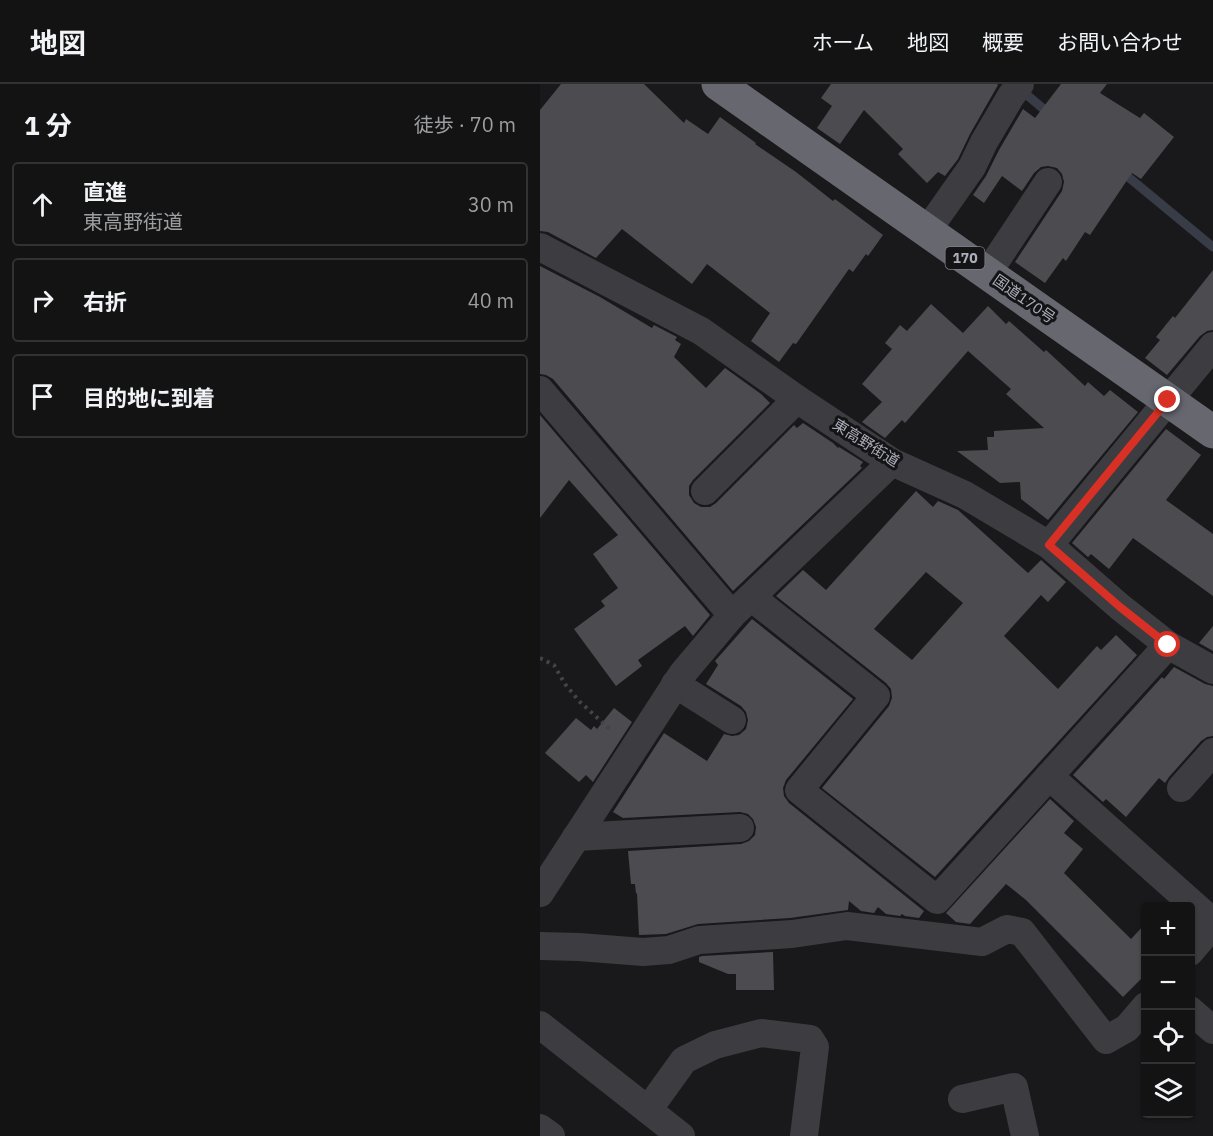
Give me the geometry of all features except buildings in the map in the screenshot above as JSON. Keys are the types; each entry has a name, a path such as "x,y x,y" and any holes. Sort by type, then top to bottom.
{"highway":[{"name":"国道170号","path":"718,84 1213,432"}],"street":[{"path":"927,231 972,167 984,142 1020,84"},
{"path":"987,274 1048,182"},
{"name":"東高野街道","path":"540,247 701,331 892,462 965,495 1049,545 1168,645 1213,670"},
{"path":"1049,545 1213,346"},
{"path":"540,390 742,606 876,696 799,790 937,900 1168,645"},
{"path":"705,491 797,399"},
{"path":"540,893 683,673 742,606 892,462"},
{"path":"675,684 732,720"},
{"path":"1181,788 1213,752"},
{"path":"1049,776 1213,923 1195,947"},
{"path":"576,837 740,828"},
{"path":"540,946 643,952 669,950 699,940 792,934 847,926 982,942 1007,929 1022,932 1106,1040 1127,1028 1143,1010"},
{"path":"1195,1014 1213,1030"},
{"path":"540,1025 681,1136"},
{"path":"648,1110 684,1060 715,1045 761,1033 810,1039 815,1047 804,1136"},
{"path":"962,1099 1014,1087 1025,1136"},
{"path":"540,1128 550,1136"}],"path":[{"path":"540,658 554,665 565,684 580,702 614,734 636,745"}],"waterway":[{"path":"1021,90 1052,116"},
{"path":"1121,171 1213,247"}],"route":[{"path":"1168,400 1049,545 1168,645"}]}
